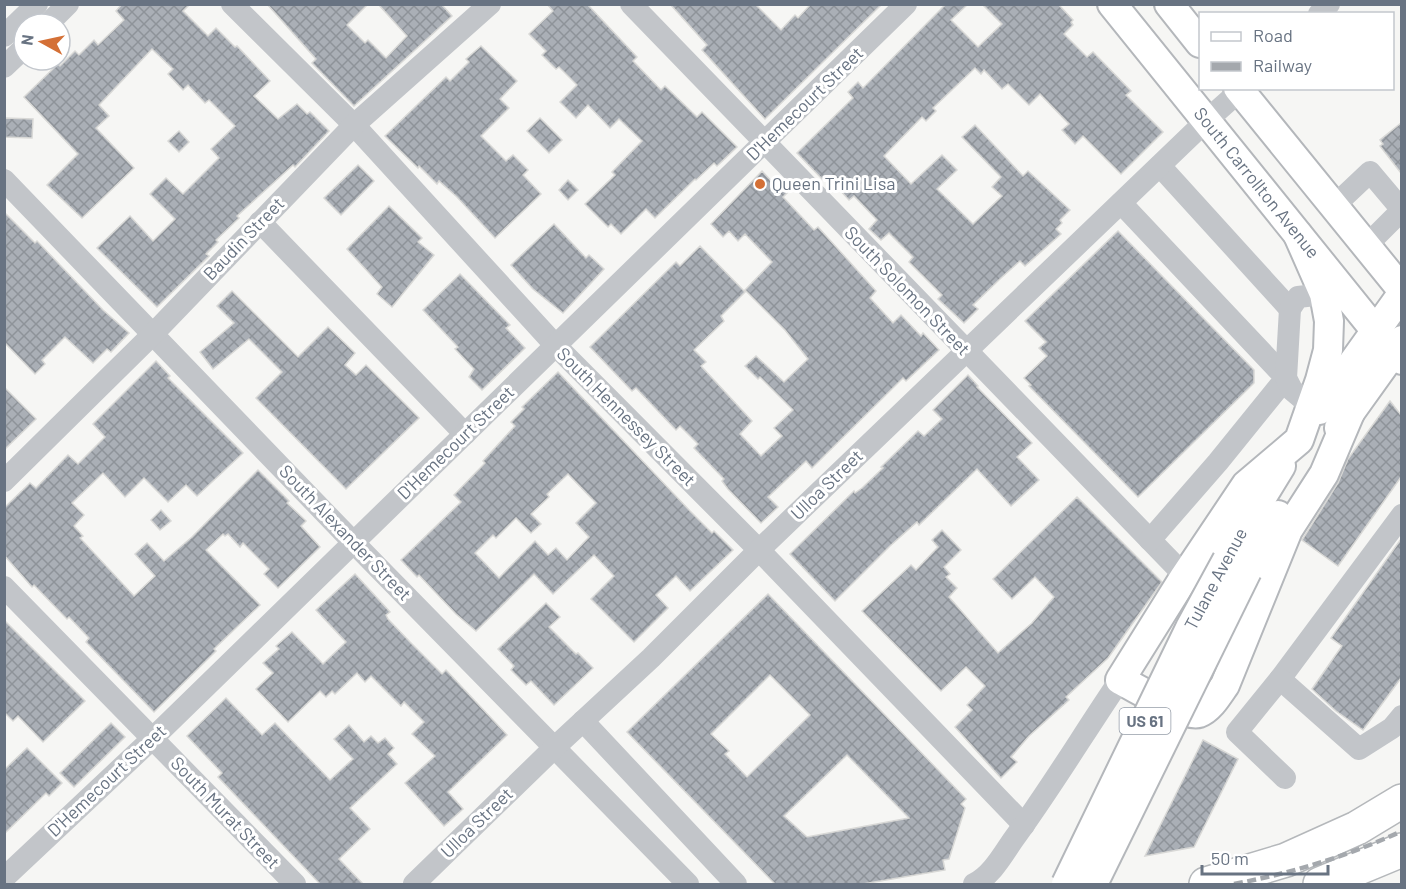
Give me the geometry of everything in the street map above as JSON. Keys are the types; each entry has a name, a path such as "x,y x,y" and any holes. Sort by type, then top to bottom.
{"highway":[{"path":"1206,885 1286,860 1357,828 1401,801"},
{"path":"1320,885 1401,850"}],"main road":[{"name":"South Carrollton Avenue","path":"1112,4 1375,330 1399,350"},
{"path":"1169,4 1199,42"},
{"path":"1241,90 1401,292"},
{"path":"1298,235 1324,294 1329,321 1328,350 1299,440 1246,485 1185,576 1120,680 1185,713 1199,713 1212,702 1225,685 1288,530 1324,474 1350,412"},
{"name":"Tulane Avenue","path":"1093,885 1237,565 1243,528 1299,440 1401,292"},
{"name":"Tulane Avenue","path":"1066,885 1190,628 1237,565 1265,537 1296,488 1350,412 1399,350"}],"street":[{"path":"4,36 37,4"},
{"name":"South Hennessey Street","path":"232,4 354,125 556,346 759,550 1024,825"},
{"name":"Baudin Street","path":"4,481 153,334 354,125 490,4"},
{"name":"South Solomon Street","path":"631,4 1185,576"},
{"name":"D'Hemecourt Street","path":"4,878 153,738 906,4"},
{"name":"Ulloa Street","path":"414,885 555,747 651,658 759,550 1239,90"},
{"path":"1160,166 1290,309"},
{"path":"1334,206 1370,172 1401,210 1366,246"},
{"name":"South Alexander Street","path":"4,180 688,885"},
{"path":"1121,203 1286,378 1292,390 1311,406"},
{"path":"260,222 465,434"},
{"path":"1150,540 1218,462 1286,378 1290,309 1298,297 1324,294"},
{"path":"1285,777 1237,732 1280,679 1401,515"},
{"name":"South Murat Street","path":"4,587 294,885"},
{"path":"1280,679 1359,749 1392,728 1401,716"},
{"path":"974,885 990,872 1024,825 1120,680"},
{"path":"584,721 736,885"}],"building":[{"path":"122,4 190,4 183,11 208,36 216,28 235,47 237,46 270,81 254,96 278,119 297,104 307,114 310,112 329,131 295,167 293,165 237,216 239,218 216,240 218,242 206,254 209,256 157,307 97,248 130,216 153,241 175,219 150,194 166,178 183,194 219,158 211,149 235,126 209,100 205,103 188,85 183,90 168,74 173,69 152,49 99,105 109,116 96,128 134,168 82,218 47,185 78,154 24,97 50,72 72,72 72,54 75,51 79,55 94,40 98,45 124,20 116,11"},
{"path":"267,4 368,4 347,25 365,43 368,40 386,58 407,36 378,4 441,4 452,16 354,106 312,63 316,59"},
{"path":"547,4 587,4 637,57 633,61 661,90 665,86 697,117 702,112 737,147 717,166 714,163 695,179 655,218 646,209 621,234 611,224 608,227 585,204 615,175 612,172 642,141 619,119 610,128 588,105 576,118 560,102 577,85 559,67 556,69 542,55 546,51 529,34 553,11"},
{"path":"670,4 755,4 781,30 795,15 798,18 811,4 882,4 765,119 702,50 707,45"},
{"path":"946,4 968,4 951,20 978,47 1002,24 982,4 1058,4 1073,20 1071,22 1073,25 1064,34 1087,57 1093,52 1131,91 1126,95 1163,132 1121,174 1083,136 1075,144 1062,130 1069,124 1040,94 1029,105 1008,84 1002,89 984,70 981,74 975,68 933,108 936,111 926,121 922,117 884,156 911,184 942,155 957,170 937,189 973,224 1002,196 992,187 1001,177 962,137 975,125 1023,176 1028,171 1070,210 1060,220 1062,223 1056,229 1061,234 1025,266 1020,261 1001,278 973,305 978,309 964,323 938,299 942,295 909,262 913,257 889,233 881,240 869,229 877,220 854,196 849,200 828,177 824,181 797,153 853,98 848,92 858,82 863,88"},
{"path":"481,46 517,81 500,99 509,108 481,136 506,161 513,155 528,170 523,175 541,194 495,238 457,197 439,181 437,184 419,166 418,168 385,136 446,77 450,81 469,62 466,59"},
{"path":"4,118 33,119 32,138 4,137"},
{"path":"540,118 562,140 549,153 527,131"},
{"path":"1401,123 1401,173 1380,146 1383,144 1380,140"},
{"path":"179,131 189,142 179,152 168,141"},
{"path":"358,165 374,181 341,215 324,198"},
{"path":"762,171 774,184 777,181 788,192 783,197 814,230 818,227 876,291 870,298 893,323 901,315 921,336 923,333 939,350 906,381 903,378 812,468 806,461 768,497 778,507 761,523 728,489 722,481 724,479 694,448 698,444 680,426 676,430 636,388 632,391 590,347 676,262 680,266 700,246 745,292 721,316 724,321 694,350 706,362 701,366 752,421 740,434 761,456 782,436 774,428 793,410 760,377 758,379 745,366 756,356 784,382 808,359 785,330 745,290 772,262 745,234 738,241 729,231 723,237 711,224"},
{"path":"568,180 578,190 568,200 559,190"},
{"path":"389,206 422,238 418,242 434,255 392,307 377,294 382,287 347,249"},
{"path":"4,212 35,243 37,241 103,310 129,333 111,352 107,349 93,363 65,337 42,360 45,364 35,374 4,342"},
{"path":"554,224 586,258 589,255 604,269 563,313 533,289 511,265"},
{"path":"1118,231 1254,370 1254,383 1138,497 1029,386 1031,385 1024,378 1047,356 1039,348 1046,342 1025,321"},
{"path":"460,274 510,325 506,328 525,348 482,390 469,377 474,369 455,349 458,347 423,310"},
{"path":"232,291 298,357 328,327 355,353 345,365 356,375 366,365 419,418 346,489 256,398 282,372 249,339 213,369 200,352 234,323 217,306"},
{"path":"156,361 170,376 168,378 243,453 197,496 186,485 168,502 144,478 125,497 103,473 72,503 84,515 74,526 83,536 80,538 134,596 155,576 135,554 147,543 164,561 192,537 258,470 306,521 301,526 320,547 278,588 264,574 269,569 243,543 240,547 228,534 225,536 223,534 206,550 260,605 154,712 86,642 89,638 69,617 67,619 34,585 32,587 4,555 4,508 30,483 36,488 68,455 78,464 105,437 93,424"},
{"path":"558,372 690,511 733,550 690,591 676,576 656,595 668,608 634,642 591,599 614,576 594,555 553,594 534,574 476,631 401,560 461,502 454,495 485,463 483,461 515,426 511,422 524,409 522,407","holes":["568,474 596,503 576,523 589,537 567,560 556,548 548,555 535,541 499,578 475,553 493,535 496,538 516,518 531,533 541,524 531,514 549,497 547,494"]},
{"path":"968,375 1032,443 1017,457 1039,480 1011,506 977,469 919,525 917,522 890,546 835,601 790,554 854,491 855,493 862,488 883,468 881,467 918,431 924,436 942,419 933,410"},
{"path":"4,387 36,419 4,450"},
{"path":"1390,401 1401,415 1401,477 1338,566 1302,540 1338,483 1348,459"},
{"path":"1077,497 1162,582 1108,658 1066,697 1069,700 1029,736 1011,757 1017,762 1001,778 955,727 972,710 967,705 985,686 966,667 941,691 862,611 911,565 916,570 938,547 932,540 942,530 961,550 944,567 950,574 946,577 957,588 949,597 998,653 1032,623 1054,597 1035,577 1012,599 993,579"},
{"path":"161,510 171,521 160,530 151,520"},
{"path":"1401,539 1401,678 1363,730 1336,711 1312,689 1342,646 1331,638"},
{"path":"355,574 390,612 386,615 388,619 442,674 446,670 507,735 448,792 463,809 444,826 405,783 435,756 412,734 424,722 404,702 401,706 371,676 365,682 357,673 335,694 332,691 326,697 320,691 288,722 256,689 273,673 263,663 279,649 276,646 292,632 323,664 346,642 316,610"},
{"path":"768,594 966,799 961,804 965,808 949,859 943,860 945,870 857,885 776,885 627,732","holes":["770,675 810,715 747,777 725,754 729,751 711,734","847,755 909,818 807,837 784,816"]},
{"path":"546,603 560,617 549,627 593,668 554,705 531,681 526,685 511,670 514,666 498,649"},
{"path":"4,620 85,701 43,742 18,716 13,721 5,713"},
{"path":"226,698 262,735 275,723 330,780 353,759 334,739 349,725 364,742 371,736 378,743 385,738 394,748 388,754 397,764 350,808 370,829 339,859 364,885 321,885 218,777 222,773 187,736"},
{"path":"111,723 125,737 74,787 60,773"},
{"path":"1203,740 1238,759 1194,847 1145,856"},
{"path":"27,748 62,783 49,796 46,793 4,834 4,770"}],"railway":[{"path":"1234,884 1320,863 1402,831"}],"place":[{"name":"Queen Trini Lisa","path":"760,184"}]}
